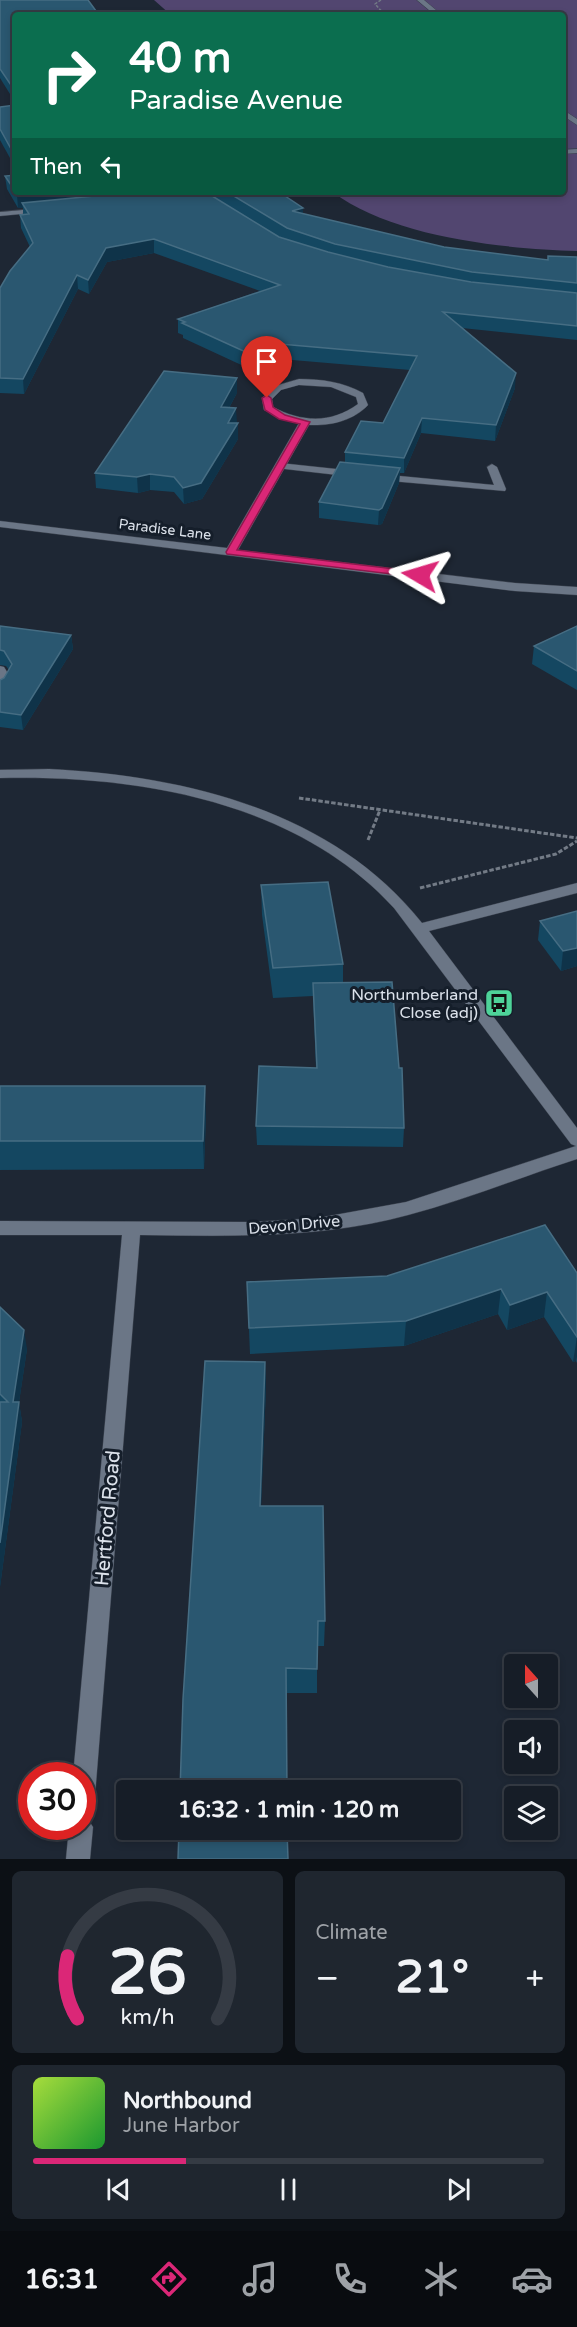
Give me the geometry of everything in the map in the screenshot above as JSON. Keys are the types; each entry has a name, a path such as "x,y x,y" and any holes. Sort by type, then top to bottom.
{"street":[{"path":"420,0 435,12"},
{"path":"0,214 49,210"},
{"path":"307,382 346,386 360,395 363,405 352,415 331,422 305,422 282,417 268,408 267,398 278,388 307,382"},
{"path":"231,552 305,422"},
{"path":"280,466 501,489 492,467"},
{"name":"Paradise Lane","path":"0,524 515,587 577,591"},
{"path":"0,670 6,680 0,689"},
{"path":"0,774 92,776 147,783 207,796 270,816 330,846 381,886 418,929 577,1140"},
{"path":"418,929 577,888"},
{"name":"Devon Drive","path":"0,1228 252,1229 318,1225 407,1209 577,1152"},
{"name":"Hertford Road","path":"86,1762 132,1229"},
{"path":"78,1859 80,1840"}],"path":[{"path":"381,0 375,4 382,12"},
{"path":"295,797 577,840"},
{"path":"366,844 380,810"},
{"path":"419,888 556,854 577,840"}],"shaded area":[{"path":"154,0 577,0 577,251 517,247 450,238 385,220 338,195 566,195 566,12 168,12"}],"building":[{"path":"0,0 88,0 97,12 12,12 12,87 0,69"},
{"path":"12,105 12,151 0,129 0,107"},
{"path":"12,175 12,186 5,176"},
{"path":"105,195 211,195 279,237 328,252 388,267 471,282 577,293 577,326 443,312 516,373 496,425 422,418 404,458 345,452 361,421 383,423 417,356 257,342 250,354 182,323 185,322 178,319 280,285 154,239 106,248 88,280 77,275 23,379 0,378 0,288 10,271 33,243 20,215 29,214 22,203"},
{"path":"232,195 284,195 303,208 292,211 444,247 548,260 548,256 577,257 577,283 472,272 335,244 287,228"},
{"path":"164,371 237,378 221,407 236,408 228,423 238,423 201,483 183,488 174,477 150,474 137,477 95,473"},
{"path":"340,462 400,468 382,508 379,510 319,502"},
{"path":"0,626 71,635 21,715 0,712 0,680 4,678 12,664 4,651 0,650"},
{"path":"577,626 577,671 534,646"},
{"path":"328,882 343,964 273,968 261,885"},
{"path":"577,911 577,948 563,951 540,921"},
{"path":"392,982 399,1068 402,1068 404,1128 256,1126 259,1066 317,1068 313,983"},
{"path":"0,1086 205,1086 203,1141 0,1141"},
{"path":"545,1225 577,1273 577,1337 547,1292 510,1305 501,1289 406,1321 249,1328 247,1282 387,1276"},
{"path":"0,1307 24,1330 13,1402 19,1402 0,1543 0,1402 8,1402 0,1394"},
{"path":"205,1361 265,1362 260,1506 323,1506 325,1621 318,1621 317,1669 286,1668 287,1780 180,1780 183,1699"},
{"path":"179,1840 287,1840 288,1859 178,1859"}],"place":[{"name":"Northumberland Close (adj)","path":"499,1003"}],"route":[{"path":"267,398 268,408 282,417 305,422 231,552 420,575"}]}
